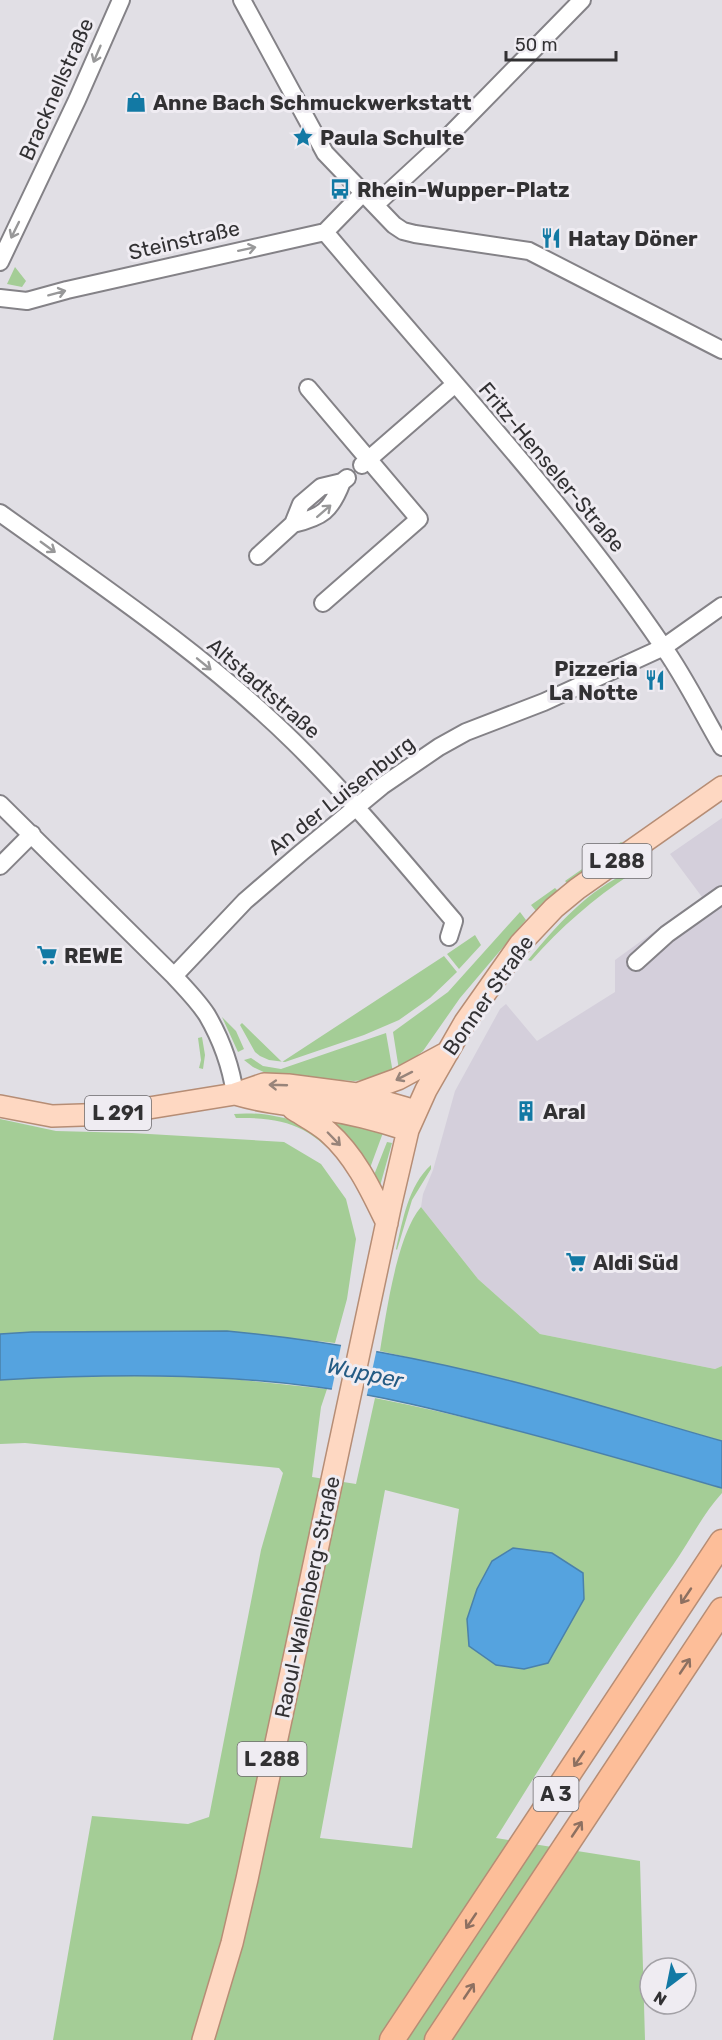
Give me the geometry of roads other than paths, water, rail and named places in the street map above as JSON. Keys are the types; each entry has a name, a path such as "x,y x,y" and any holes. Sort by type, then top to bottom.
{"highway":[{"name":"A 3","path":"392,2040 720,1545"},
{"name":"A 3","path":"437,2040 722,1610"}],"main road":[{"name":"Bonner Straße","path":"387,1223 412,1121 465,1022 520,944 554,908 577,890 722,787"},
{"path":"357,1094 398,1079 448,1052"},
{"name":"L 291","path":"0,1106 52,1116 112,1114 235,1094 264,1084 300,1086 357,1094 412,1121"},
{"name":"L 291","path":"235,1094 263,1102 325,1110 389,1124 412,1121"},
{"path":"287,1105 327,1131 350,1155 364,1176 387,1223"},
{"name":"Raoul-Wallenberg-Straße","path":"203,2040 229,1954 245,1890 387,1223"}],"street":[{"name":"Bracknellstraße","path":"0,262 77,100 121,0"},
{"path":"242,0 319,144 339,169 403,231 529,251 722,350"},
{"path":"375,205 440,145 582,0"},
{"path":"325,232 363,193"},
{"name":"Steinstraße","path":"0,298 27,301 325,232"},
{"name":"Fritz-Henseler-Straße","path":"325,232 562,512 664,647 722,747"},
{"path":"365,462 454,385"},
{"path":"308,388 365,462 419,519 323,603"},
{"path":"258,556 292,524 315,518 334,502 345,480"},
{"name":"Altstadtstraße","path":"0,513 94,580 227,683 293,741 356,807 454,921 449,937"},
{"name":"An der Luisenburg","path":"174,976 245,901 382,786 439,747 466,732 544,702 664,647 722,606"},
{"path":"0,804 174,976 207,1016 233,1077 235,1094"},
{"path":"0,866 32,834"},
{"path":"636,962 667,934 722,895"}],"water":[{"name":"Wupper","path":"227,1331 334,1344 476,1372 722,1441 722,1488 480,1421 341,1390 278,1382 199,1377 119,1376 0,1380 0,1334"},
{"path":"513,1548 552,1553 583,1573 584,1599 548,1663 524,1669 496,1665 469,1646 467,1619 477,1589 492,1561"}],"place":[{"name":"Anne Bach Schmuckwerkstatt","path":"136,102"},
{"name":"Paula Schulte","path":"303,137"},
{"name":"Rhein-Wupper-Platz","path":"340,189"},
{"name":"Hatay Döner","path":"551,238"},
{"name":"Pizzeria La Notte","path":"655,680"},
{"name":"REWE","path":"47,955"},
{"name":"Aral","path":"526,1111"},
{"name":"Aldi Süd","path":"576,1262"}]}
